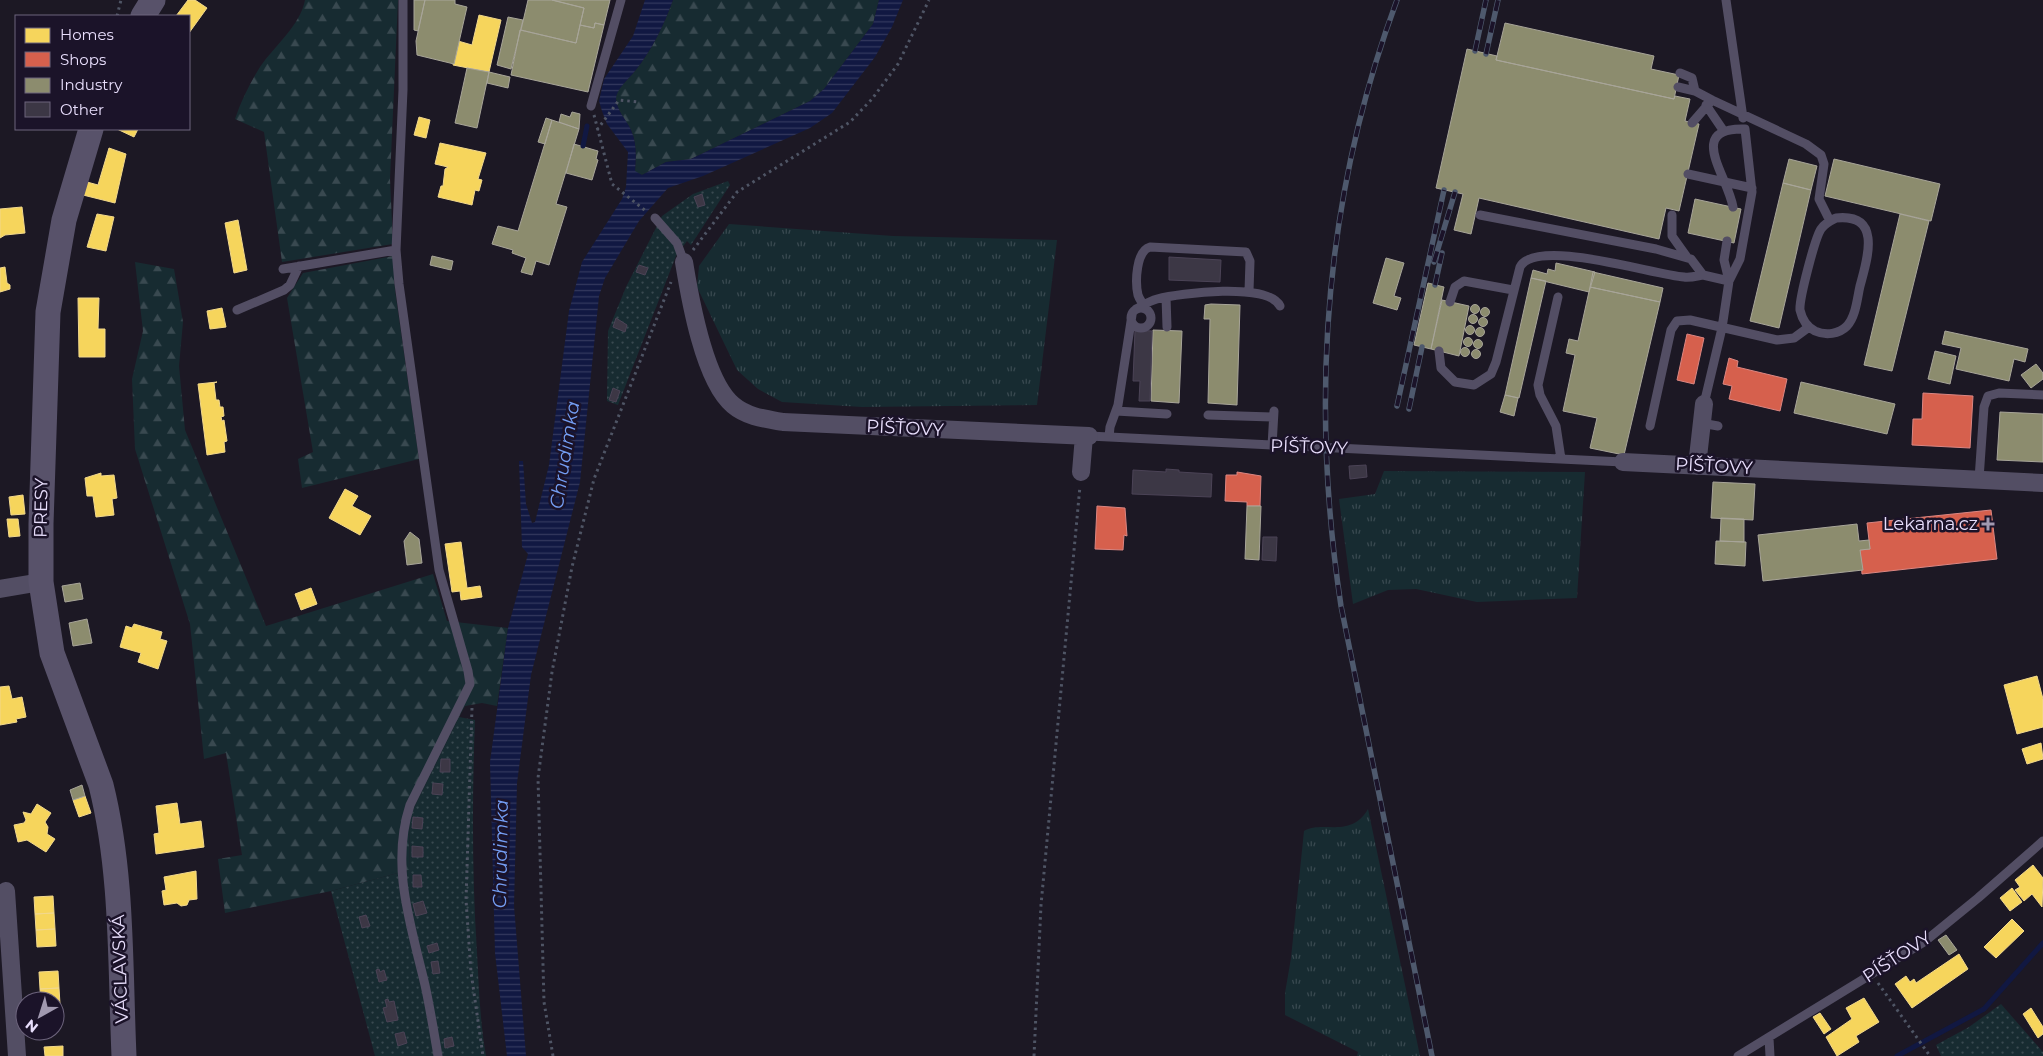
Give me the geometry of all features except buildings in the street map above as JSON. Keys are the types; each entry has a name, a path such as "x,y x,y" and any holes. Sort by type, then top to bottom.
{"street":[{"path":"144,15 153,0"},
{"name":"PRESY","path":"91,130 64,220 48,312 41,524 41,582 52,653 105,799 116,882"},
{"name":"PÍŠŤOVY","path":"684,262 696,323 717,385 726,398 742,411 759,418 783,422 1086,436"},
{"path":"1697,466 1704,404"},
{"path":"1081,472 1086,436"},
{"name":"PÍŠŤOVY","path":"1622,462 2043,483"},
{"path":"0,589 41,582"},
{"name":"VÁCLAVSKÁ","path":"116,882 124,1056"},
{"path":"6,892 17,1056"}],"lane":[{"path":"403,0 403,90 396,250 403,320 439,570 470,684 410,805 403,826 401,855 405,901 438,1056"},
{"path":"591,106 621,0"},
{"path":"1704,404 1722,328 1729,281 1740,259 1752,188 1726,0"},
{"path":"1680,73 1692,78 1695,92"},
{"path":"1678,87 1695,92 1709,102 1743,114 1806,144 1820,155 1824,164 1819,199 1830,221"},
{"path":"1692,122 1709,102"},
{"path":"1709,102 1723,130"},
{"path":"1733,207 1713,148 1715,137 1723,130 1745,129"},
{"path":"1688,174 1752,188"},
{"path":"1480,215 1656,249 1690,259"},
{"path":"1672,215 1672,236 1680,249 1703,274"},
{"path":"655,218 677,243 684,262"},
{"path":"1843,218 1856,221 1869,237 1869,251 1854,313 1848,324 1838,332 1826,334 1809,327 1802,317 1800,305 1817,236 1824,225 1830,221 1843,218"},
{"path":"1727,241 1724,260 1729,281"},
{"path":"1109,437 1140,310 1138,293 1139,260 1143,250 1150,247 1246,252 1250,262 1249,291"},
{"path":"283,269 396,250"},
{"path":"1439,352 1441,368 1455,382 1474,385 1486,379 1496,362 1513,290 1522,262 1541,256 1565,256 1627,265 1685,278 1703,274 1729,281"},
{"path":"237,310 284,290 299,266"},
{"path":"1450,302 1455,287 1464,281 1513,290"},
{"path":"1140,310 1166,297 1249,291 1268,294 1280,306"},
{"path":"1166,297 1167,327"},
{"path":"1558,297 1538,385 1540,395 1556,426 1561,459"},
{"path":"1650,426 1672,326 1677,321 1686,320 1783,340 1794,338 1809,327"},
{"path":"1979,479 1984,407 1988,396 1999,393 2043,395"},
{"path":"1116,411 1167,414"},
{"path":"1208,414 1274,414 1272,446"},
{"path":"1701,423 1718,426"},
{"name":"PÍŠŤOVY","path":"1086,436 1622,462"},
{"path":"1888,466 1906,476"},
{"name":"PÍŠŤOVY","path":"1738,1056 1924,942 2043,841"},
{"path":"1769,1038 1770,1056"}],"path":[{"path":"117,15 122,0"},
{"path":"553,1056 544,1002 538,778 552,672 572,566 594,480 662,300 684,262 737,192 850,122 872,99 898,64 929,0"},
{"path":"598,130 603,120 619,100 638,102"},
{"path":"591,106 612,184 655,218"},
{"path":"1034,1056 1045,856 1081,472"},
{"path":"470,684 473,716 466,900 471,972 483,1056"},
{"path":"1872,975 1930,1056"}],"green space":[{"path":"305,0 398,0 390,179 393,244 282,262 264,132 235,119 256,73 293,27"},
{"path":"673,0 879,0 873,24 824,89 810,101 691,159 666,162 642,175 635,172 634,140 631,130 618,108 616,95 652,46 662,28"},
{"path":"728,181 730,185 691,245 687,241 676,256 618,405 607,401 608,331 626,287 662,216 693,194"},
{"path":"729,224 893,236 1057,240 1037,405 862,407 782,402 758,389 737,370 697,287 699,266"},
{"path":"393,256 395,290 419,459 302,488 298,459 313,452 287,298 303,273"},
{"path":"135,262 174,269 183,322 179,366 185,430 266,626 433,574 447,621 508,628 497,706 482,703 465,706 410,816 409,870 331,891 225,913 218,859 242,855 226,753 204,759 190,624 135,449 132,379 143,331"},
{"path":"1384,471 1585,472 1577,598 1477,602 1416,589 1388,590 1353,604 1339,499 1375,494"},
{"path":"459,717 475,720 473,866 480,1005 486,1056 375,1056 331,891 409,870 410,816"},
{"path":"1368,809 1420,1056 1357,1056 1358,1052 1285,1015 1285,993 1291,958 1304,831 1311,828 1353,824"},
{"path":"2001,1004 2043,1052 2043,1056 1941,1056 1936,1045 1969,1027"}],"water":[{"name":"Chrudimka","path":"645,0 673,0 662,28 652,46 641,63 620,88 616,99 634,140 636,155 635,171 642,175 666,162 691,159 810,101 824,89 873,24 879,0 903,0 892,27 875,57 832,113 810,128 703,176 668,188 639,221 605,278 599,296 580,482 531,675 517,783 514,906 526,1056 507,1056 495,953 490,762 508,628 528,554 522,547 519,461 523,461 526,504 532,523 535,522 549,465 569,311 582,262 622,199 626,187 628,152 607,124 599,101 604,79 633,36"}],"waterway":[{"path":"583,146 587,126"},
{"path":"1897,1056 1984,1009 2043,943"}],"railway":[{"path":"1397,0 1372,74 1353,149 1339,224 1330,300 1326,376 1326,452 1341,606 1432,1056"},
{"path":"1475,51 1486,0"},
{"path":"1486,54 1498,0"},
{"path":"1397,406 1444,190"},
{"path":"1434,262 1455,192"},
{"path":"1435,285 1442,253"},
{"path":"1409,409 1422,347"}],"place":[{"name":"Lekarna.cz","path":"1988,524"}]}
